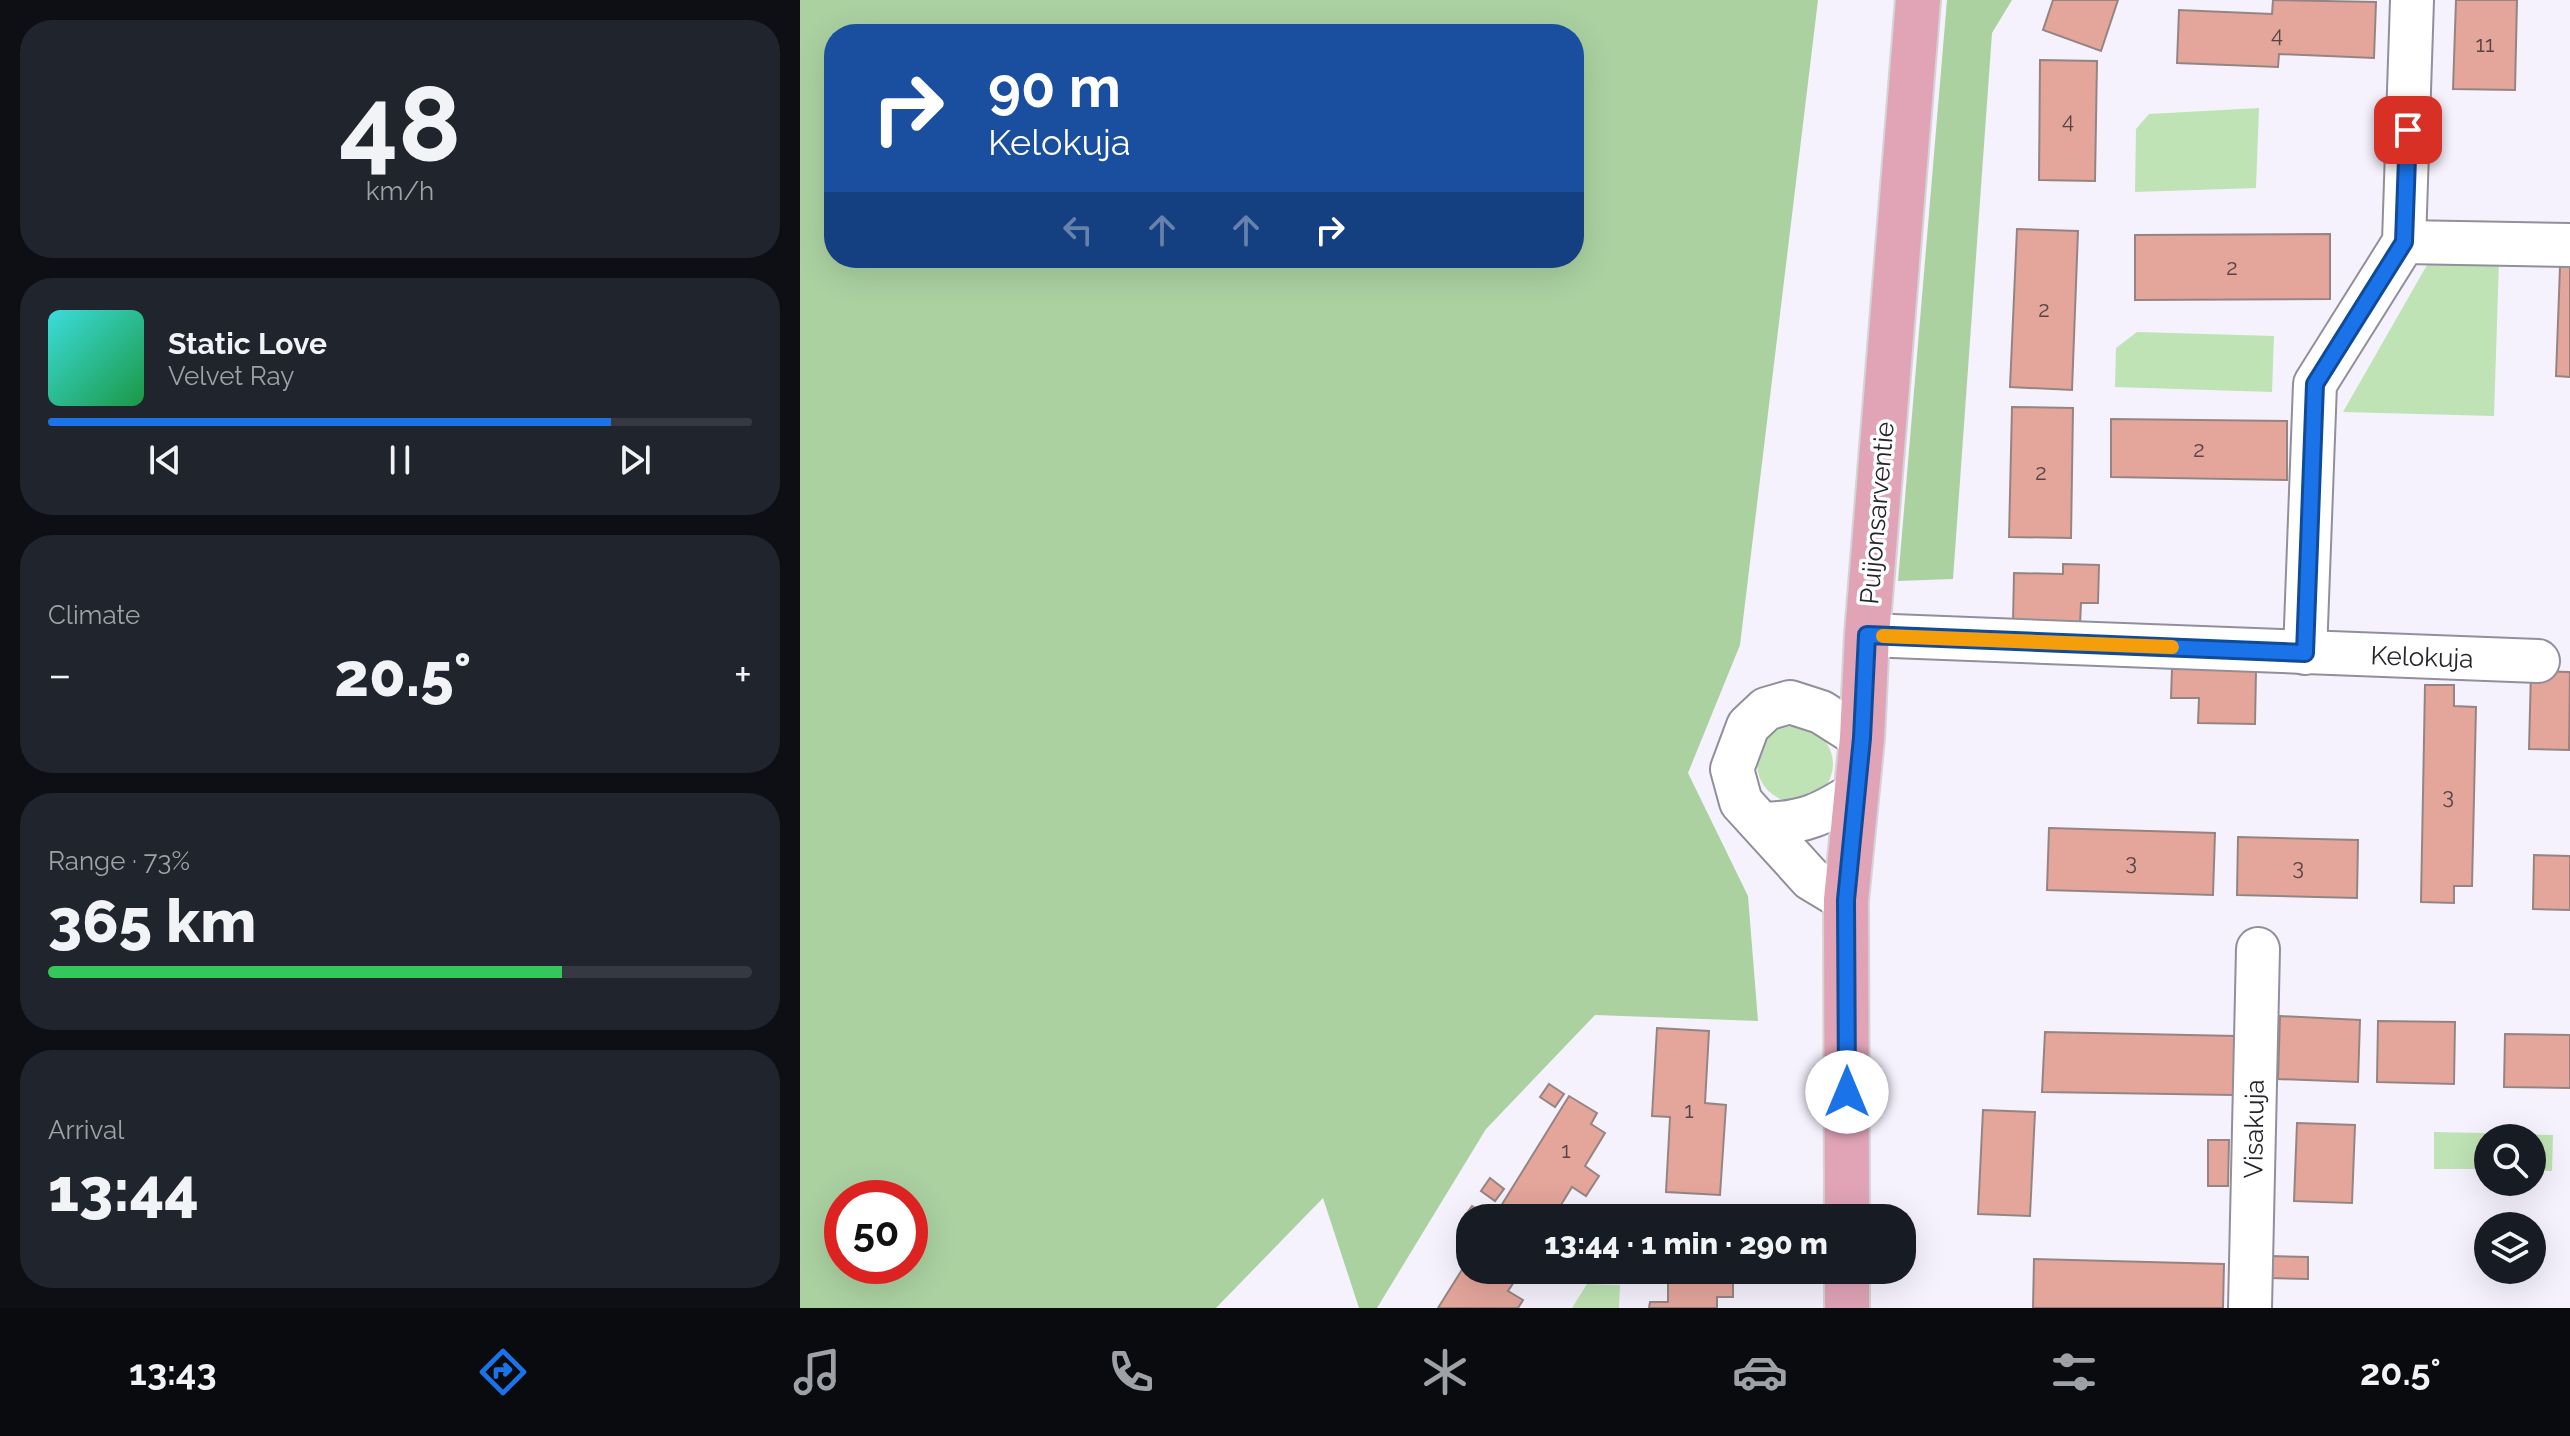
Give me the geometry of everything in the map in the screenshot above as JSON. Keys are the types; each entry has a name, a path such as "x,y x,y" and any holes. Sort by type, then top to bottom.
{"main road":[{"name":"Puijonsarventie","path":"1847,1204 1846,900 1862,738 1867,635 1918,0"},
{"path":"1847,1284 1847,1308"}],"street":[{"path":"2305,653 2315,384 2404,242 2412,0"},
{"path":"2404,242 2570,245"},
{"name":"Kelokuja","path":"1867,635 2538,661"},
{"path":"1846,900 1811,879 1741,802 1732,769 1748,726 1766,709 1790,702 1821,712 1862,738"},
{"path":"1763,824 1788,824 1820,816 1857,792"},
{"name":"Visakuja","path":"2250,1308 2258,949"}],"green space":[{"path":"800,0 1818,0 1740,645 1688,773 1748,896 1758,1021 1595,1015 1486,1129 1377,1308 1359,1308 1323,1198 1216,1308 800,1308"},
{"path":"1947,0 2012,0 1992,33 1953,579 1898,581"},
{"path":"2259,108 2256,188 2135,192 2136,129 2149,114"},
{"path":"2431,258 2499,260 2494,416 2343,412"},
{"path":"2137,332 2274,336 2272,392 2115,387 2116,348"},
{"path":"1795,726 1809,729 1822,737 1830,750 1833,764 1830,778 1822,791 1809,799 1795,802 1781,799 1768,791 1760,778 1757,764 1760,750 1768,737 1781,729"},
{"path":"2434,1132 2474,1133 2474,1169 2434,1169"},
{"path":"2546,1135 2553,1135 2552,1171 2546,1171"},
{"path":"1587,1284 1620,1285 1619,1308 1572,1308"}],"building":[{"path":"2053,0 2118,0 2101,51 2043,30"},
{"path":"2273,0 2376,2 2374,58 2279,54 2278,67 2177,63 2179,10 2272,14"},
{"path":"2456,0 2517,0 2515,90 2453,89"},
{"path":"2040,60 2097,61 2095,181 2039,180"},
{"path":"2017,229 2078,231 2072,390 2010,387"},
{"path":"2330,234 2330,299 2135,300 2135,235"},
{"path":"2560,267 2570,267 2570,377 2556,376"},
{"path":"2012,407 2073,408 2071,538 2009,537"},
{"path":"2111,419 2287,421 2287,480 2111,477"},
{"path":"2063,564 2099,565 2098,603 2081,603 2080,625 2013,623 2014,573 2063,574"},
{"path":"2172,668 2256,670 2255,724 2198,723 2199,698 2171,698"},
{"path":"2531,671 2570,672 2569,750 2529,749"},
{"path":"2425,685 2454,685 2454,706 2476,707 2472,886 2454,886 2454,903 2421,902"},
{"path":"2049,828 2215,833 2213,895 2047,890"},
{"path":"2238,837 2358,840 2357,898 2237,895"},
{"path":"2534,855 2570,856 2570,910 2533,909"},
{"path":"2280,1016 2360,1020 2358,1082 2278,1079"},
{"path":"2378,1021 2455,1022 2454,1084 2377,1082"},
{"path":"1657,1028 1709,1031 1705,1103 1726,1105 1720,1195 1666,1192 1670,1117 1652,1116"},
{"path":"2045,1032 2236,1036 2234,1095 2042,1092"},
{"path":"2505,1034 2570,1035 2570,1088 2504,1087"},
{"path":"1549,1084 1564,1094 1555,1107 1540,1097"},
{"path":"1569,1096 1597,1113 1591,1124 1605,1133 1585,1166 1599,1176 1586,1196 1572,1187 1562,1204 1502,1204"},
{"path":"1983,1110 2035,1112 2030,1216 1978,1214"},
{"path":"2297,1123 2355,1125 2352,1203 2294,1201"},
{"path":"2208,1140 2229,1140 2228,1186 2208,1186"},
{"path":"1490,1178 1504,1189 1495,1201 1481,1191"},
{"path":"2270,1256 2308,1257 2308,1279 2270,1278"},
{"path":"2034,1259 2224,1264 2223,1308 2033,1308"},
{"path":"1456,1279 1456,1284 1513,1284 1508,1291 1523,1300 1518,1308 1438,1308"},
{"path":"1668,1284 1733,1284 1733,1297 1717,1297 1717,1308 1649,1308 1650,1302 1668,1302"}],"slow traffic":[{"path":"1883,636 2172,647"}],"route":[{"path":"1847,1092 1846,900 1862,738 1867,635 2305,653 2315,384 2404,242 2408,130"}]}
